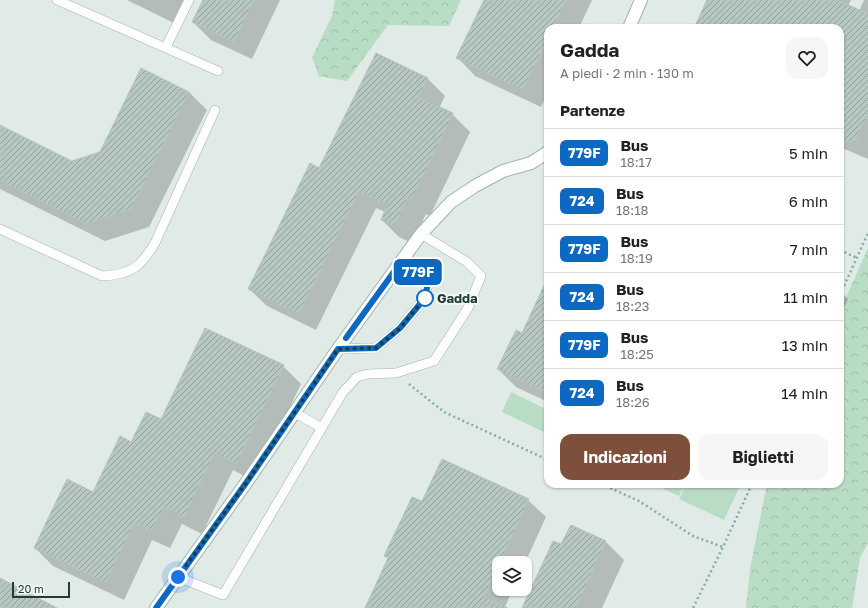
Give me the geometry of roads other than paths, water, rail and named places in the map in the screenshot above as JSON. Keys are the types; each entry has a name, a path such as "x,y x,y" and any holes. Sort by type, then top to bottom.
{"street":[{"path":"631,24 641,0"},
{"path":"156,608 246,483 338,349 421,234 451,202 475,186 503,171 531,163 544,155"}],"lane":[{"path":"57,0 218,71"},
{"path":"166,47 189,0"},
{"path":"0,229 102,276 117,276 137,267 155,244 215,110"},
{"path":"178,577 223,595 343,392 357,377 368,374 396,373 434,361 468,308 482,276 467,262 421,234"},
{"path":"338,349 376,348 400,328 425,298 428,282 420,273 401,262"},
{"path":"295,413 322,428"}],"place":[{"name":"Gadda","path":"425,298"}]}
